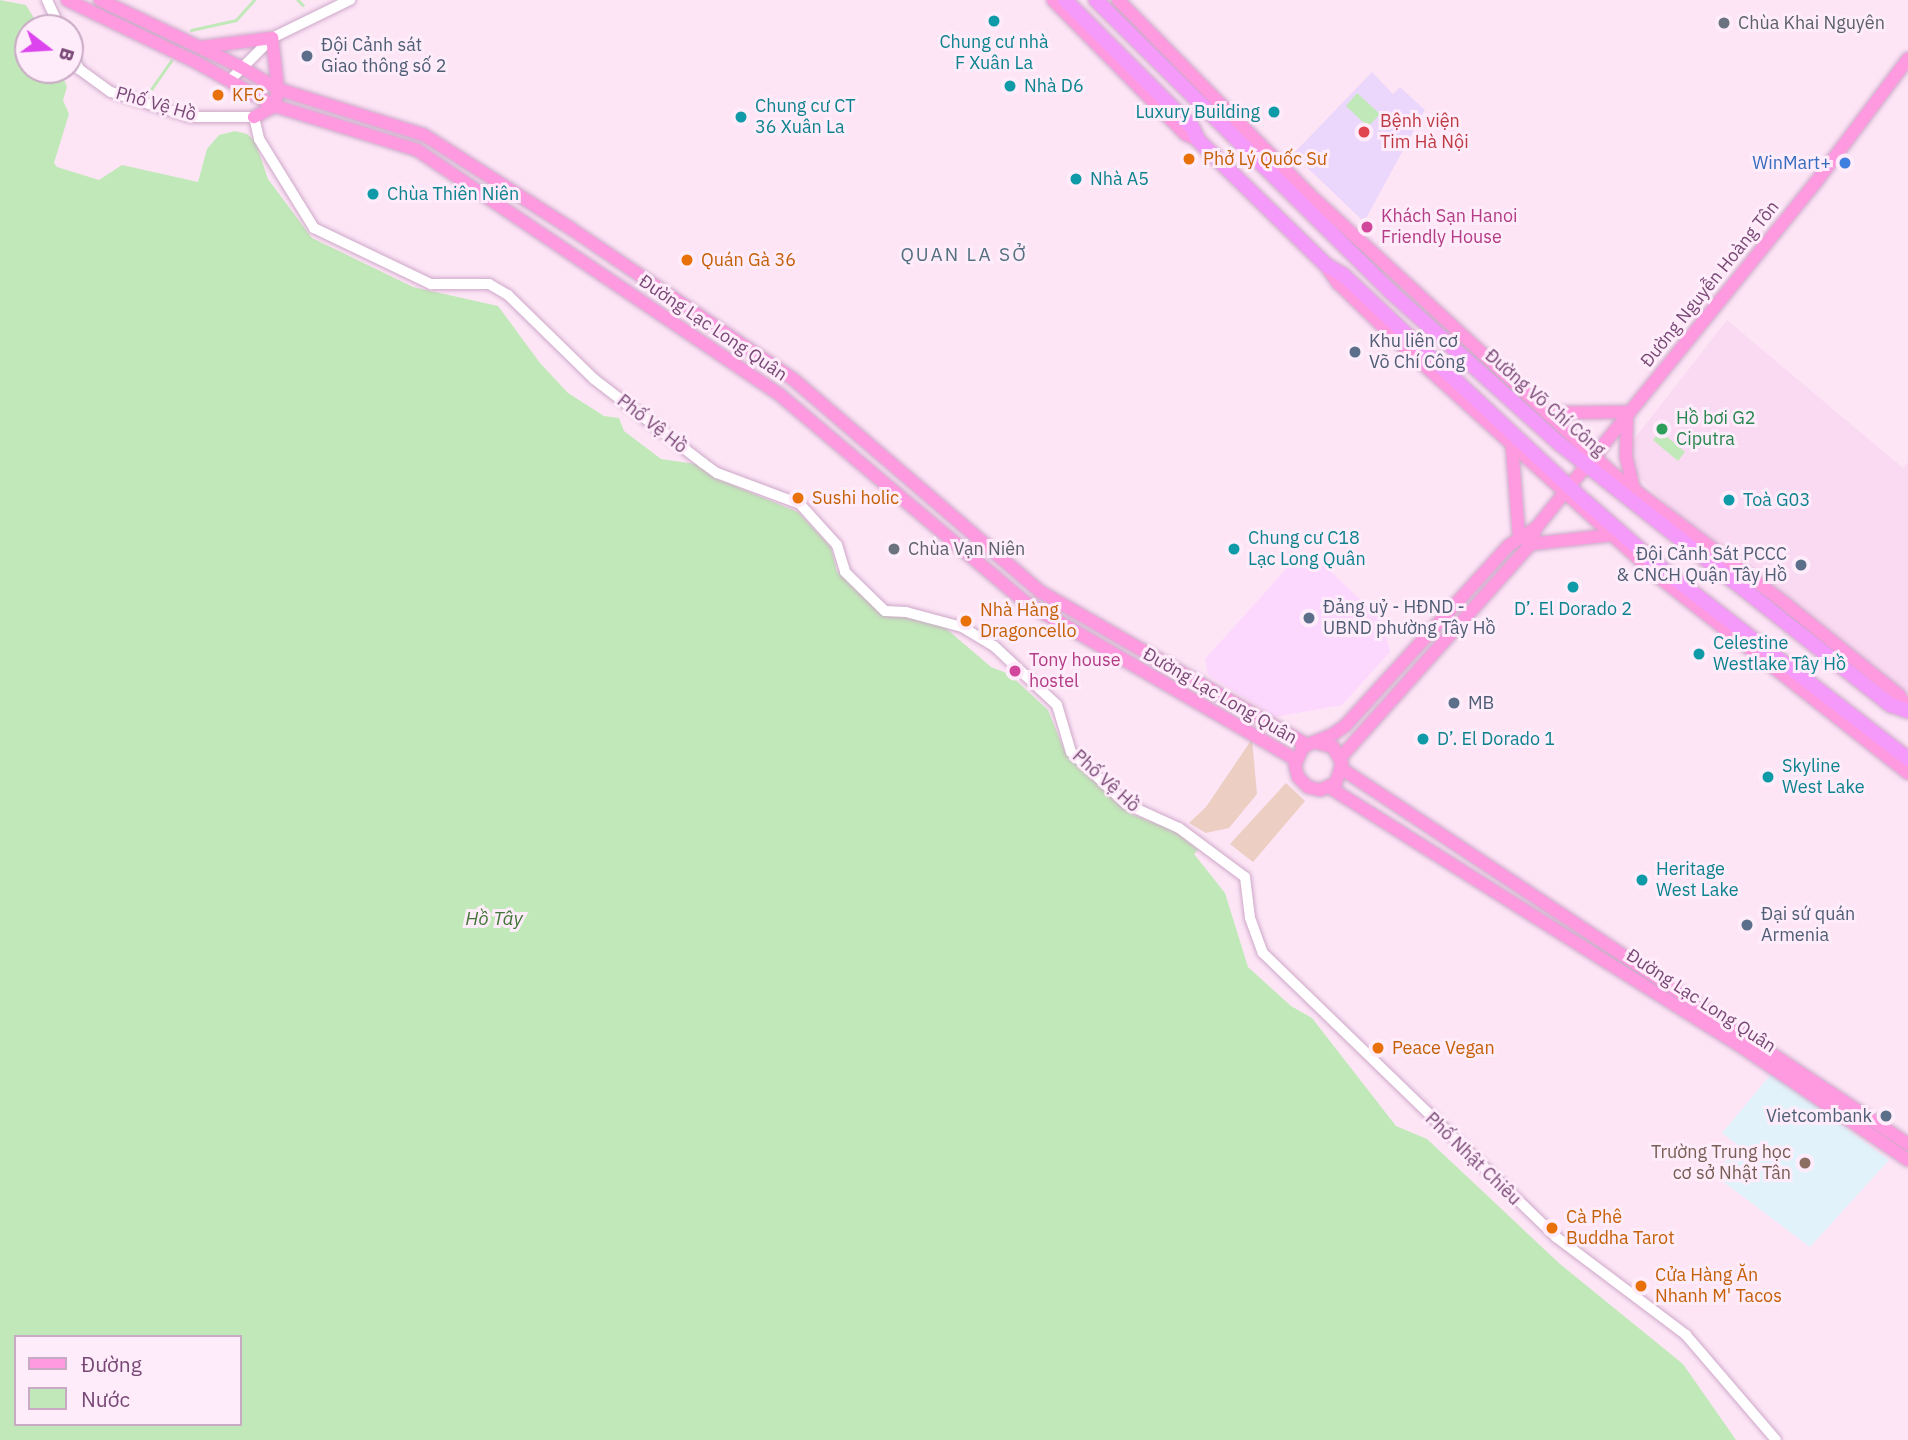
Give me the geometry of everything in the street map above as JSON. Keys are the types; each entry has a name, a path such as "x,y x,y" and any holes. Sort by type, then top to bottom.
{"highway":[{"path":"1065,0 1192,127 1198,140 1326,265 1343,275 1588,509 1908,759"},
{"name":"Đường Võ Chí Công","path":"1096,0 1391,292 1560,444 1589,461 1891,705 1908,710"},
{"path":"1560,444 1561,428"},
{"path":"1589,461 1612,473"},
{"path":"1544,472 1567,488"}],"main road":[{"name":"Đường Lạc Long Quân","path":"67,0 231,79 275,106 417,150 780,395 1025,602 1296,760"},
{"name":"Đường Lạc Long Quân","path":"100,0 201,47 278,89 424,135 570,228 793,379 1041,592 1310,744"},
{"path":"1053,0 1178,127 1198,140"},
{"name":"Đường Võ Chí Công","path":"1118,0 1309,194 1561,428 1589,461"},
{"path":"201,47 272,38 278,89 275,106 254,117"},
{"name":"Đường Nguyễn Hoàng Tôn","path":"1342,763 1531,544 1536,528 1567,488 1816,182 1908,59"},
{"path":"1326,265 1338,283 1402,345 1544,472"},
{"path":"1545,413 1627,412 1626,457 1634,490"},
{"path":"1512,446 1519,536"},
{"name":"Đường Võ Chí Công","path":"1612,473 1889,686 1908,710"},
{"path":"1588,509 1611,535 1908,773"},
{"name":"Đường Nguyễn Hoàng Tôn","path":"1310,744 1345,726 1519,536 1536,528"},
{"path":"1531,544 1611,535"},
{"path":"1327,743 1342,763 1329,787 1313,789 1302,783 1296,760 1310,744 1327,743"},
{"name":"Đường Lạc Long Quân","path":"1342,763 1908,1144"},
{"name":"Đường Lạc Long Quân","path":"1329,787 1731,1040 1908,1160"}],"street":[{"path":"231,79 239,66 272,38 350,0"},
{"name":"Phố Vệ Hồ","path":"84,73 111,92 191,117 254,117 259,139 314,228 431,284 489,285 508,295 594,379 703,463 717,473 800,504 836,545 845,572 885,611 906,612 962,627 994,646 1057,705 1071,752 1136,811 1179,828 1212,853"},
{"name":"Phố Nhật Chiêu","path":"1212,853 1228,860 1245,877 1250,918 1263,953 1556,1237 1686,1335 1776,1440"}],"shaded area":[{"name":"Bệnh viện Tim Hà Nội","path":"1372,72 1393,94 1400,87 1425,110 1364,222 1293,154"},
{"path":"1727,320 1903,468 1908,462 1908,695 1693,531 1620,457"},
{"path":"1314,556 1383,621 1390,652 1342,705 1275,717 1208,675 1205,659 1296,558"},
{"path":"1252,739 1257,794 1229,828 1206,833 1189,823 1206,807"},
{"path":"1286,783 1305,801 1253,862 1230,844"},
{"name":"Trường Trung học cơ sở Nhật Tân","path":"1772,1073 1889,1160 1810,1247 1713,1174 1740,1147 1722,1133"}],"water":[{"name":"Hồ Tây","path":"0,0 26,5 31,14 14,14 14,84 66,84 67,87 63,100 69,114 54,163 57,167 99,180 122,165 198,182 207,149 219,135 235,131 247,134 255,141 268,179 312,238 413,287 498,306 540,363 568,393 604,416 619,418 624,431 661,459 696,464 715,478 798,512 831,547 837,571 884,613 942,625 991,667 1009,674 1048,710 1065,752 1131,814 1175,831 1198,850 1194,854 1225,893 1248,967 1291,1006 1312,1018 1396,1126 1427,1139 1560,1264 1683,1364 1736,1440 0,1440"},
{"path":"1357,93 1380,114 1368,127 1346,106"},
{"path":"1660,431 1685,452 1678,461 1653,440"}],"waterway":[{"path":"191,30 236,20 254,0"},
{"path":"298,0 303,5"},
{"path":"145,98 171,61"}],"place":[{"name":"Chung cư nhà F Xuân La","path":"994,21"},
{"name":"Chùa Khai Nguyên","path":"1724,23"},
{"name":"Đội Cảnh sát Giao thông số 2","path":"307,56"},
{"name":"Nhà D6","path":"1010,86"},
{"name":"KFC","path":"218,95"},
{"name":"Luxury Building","path":"1274,112"},
{"name":"Chung cư CT 36 Xuân La","path":"741,117"},
{"name":"Bệnh viện Tim Hà Nội","path":"1364,132"},
{"name":"Phở Lý Quốc Sư","path":"1189,159"},
{"name":"WinMart+","path":"1845,163"},
{"name":"Nhà A5","path":"1076,179"},
{"name":"Chùa Thiên Niên","path":"373,194"},
{"name":"Khách Sạn Hanoi Friendly House","path":"1367,227"},
{"name":"Quán Gà 36","path":"687,260"},
{"name":"Khu liên cơ Võ Chí Công","path":"1355,352"},
{"name":"Hồ bơi G2 Ciputra","path":"1662,429"},
{"name":"Sushi holic","path":"798,498"},
{"name":"Toà G03","path":"1729,500"},
{"name":"Chùa Vạn Niên","path":"894,549"},
{"name":"Chung cư C18 Lạc Long Quân","path":"1234,549"},
{"name":"Đội Cảnh Sát PCCC & CNCH Quận Tây Hồ","path":"1801,565"},
{"name":"D’. El Dorado 2","path":"1573,587"},
{"name":"Đảng uỷ - HĐND - UBND phường Tây Hồ","path":"1309,618"},
{"name":"Nhà Hàng Dragoncello","path":"966,621"},
{"name":"Celestine Westlake Tây Hồ","path":"1699,654"},
{"name":"Tony house hostel","path":"1015,671"},
{"name":"MB","path":"1454,703"},
{"name":"D’. El Dorado 1","path":"1423,739"},
{"name":"Skyline West Lake","path":"1768,777"},
{"name":"Heritage West Lake","path":"1642,880"},
{"name":"Đại sứ quán Armenia","path":"1747,925"},
{"name":"Peace Vegan","path":"1378,1048"},
{"name":"Vietcombank","path":"1886,1116"},
{"name":"Trường Trung học cơ sở Nhật Tân","path":"1805,1163"},
{"name":"Cà Phê Buddha Tarot","path":"1552,1228"},
{"name":"Cửa Hàng Ăn Nhanh M' Tacos","path":"1641,1286"}],"district":[{"name":"QUAN LA SỞ","path":"964,255"}]}
